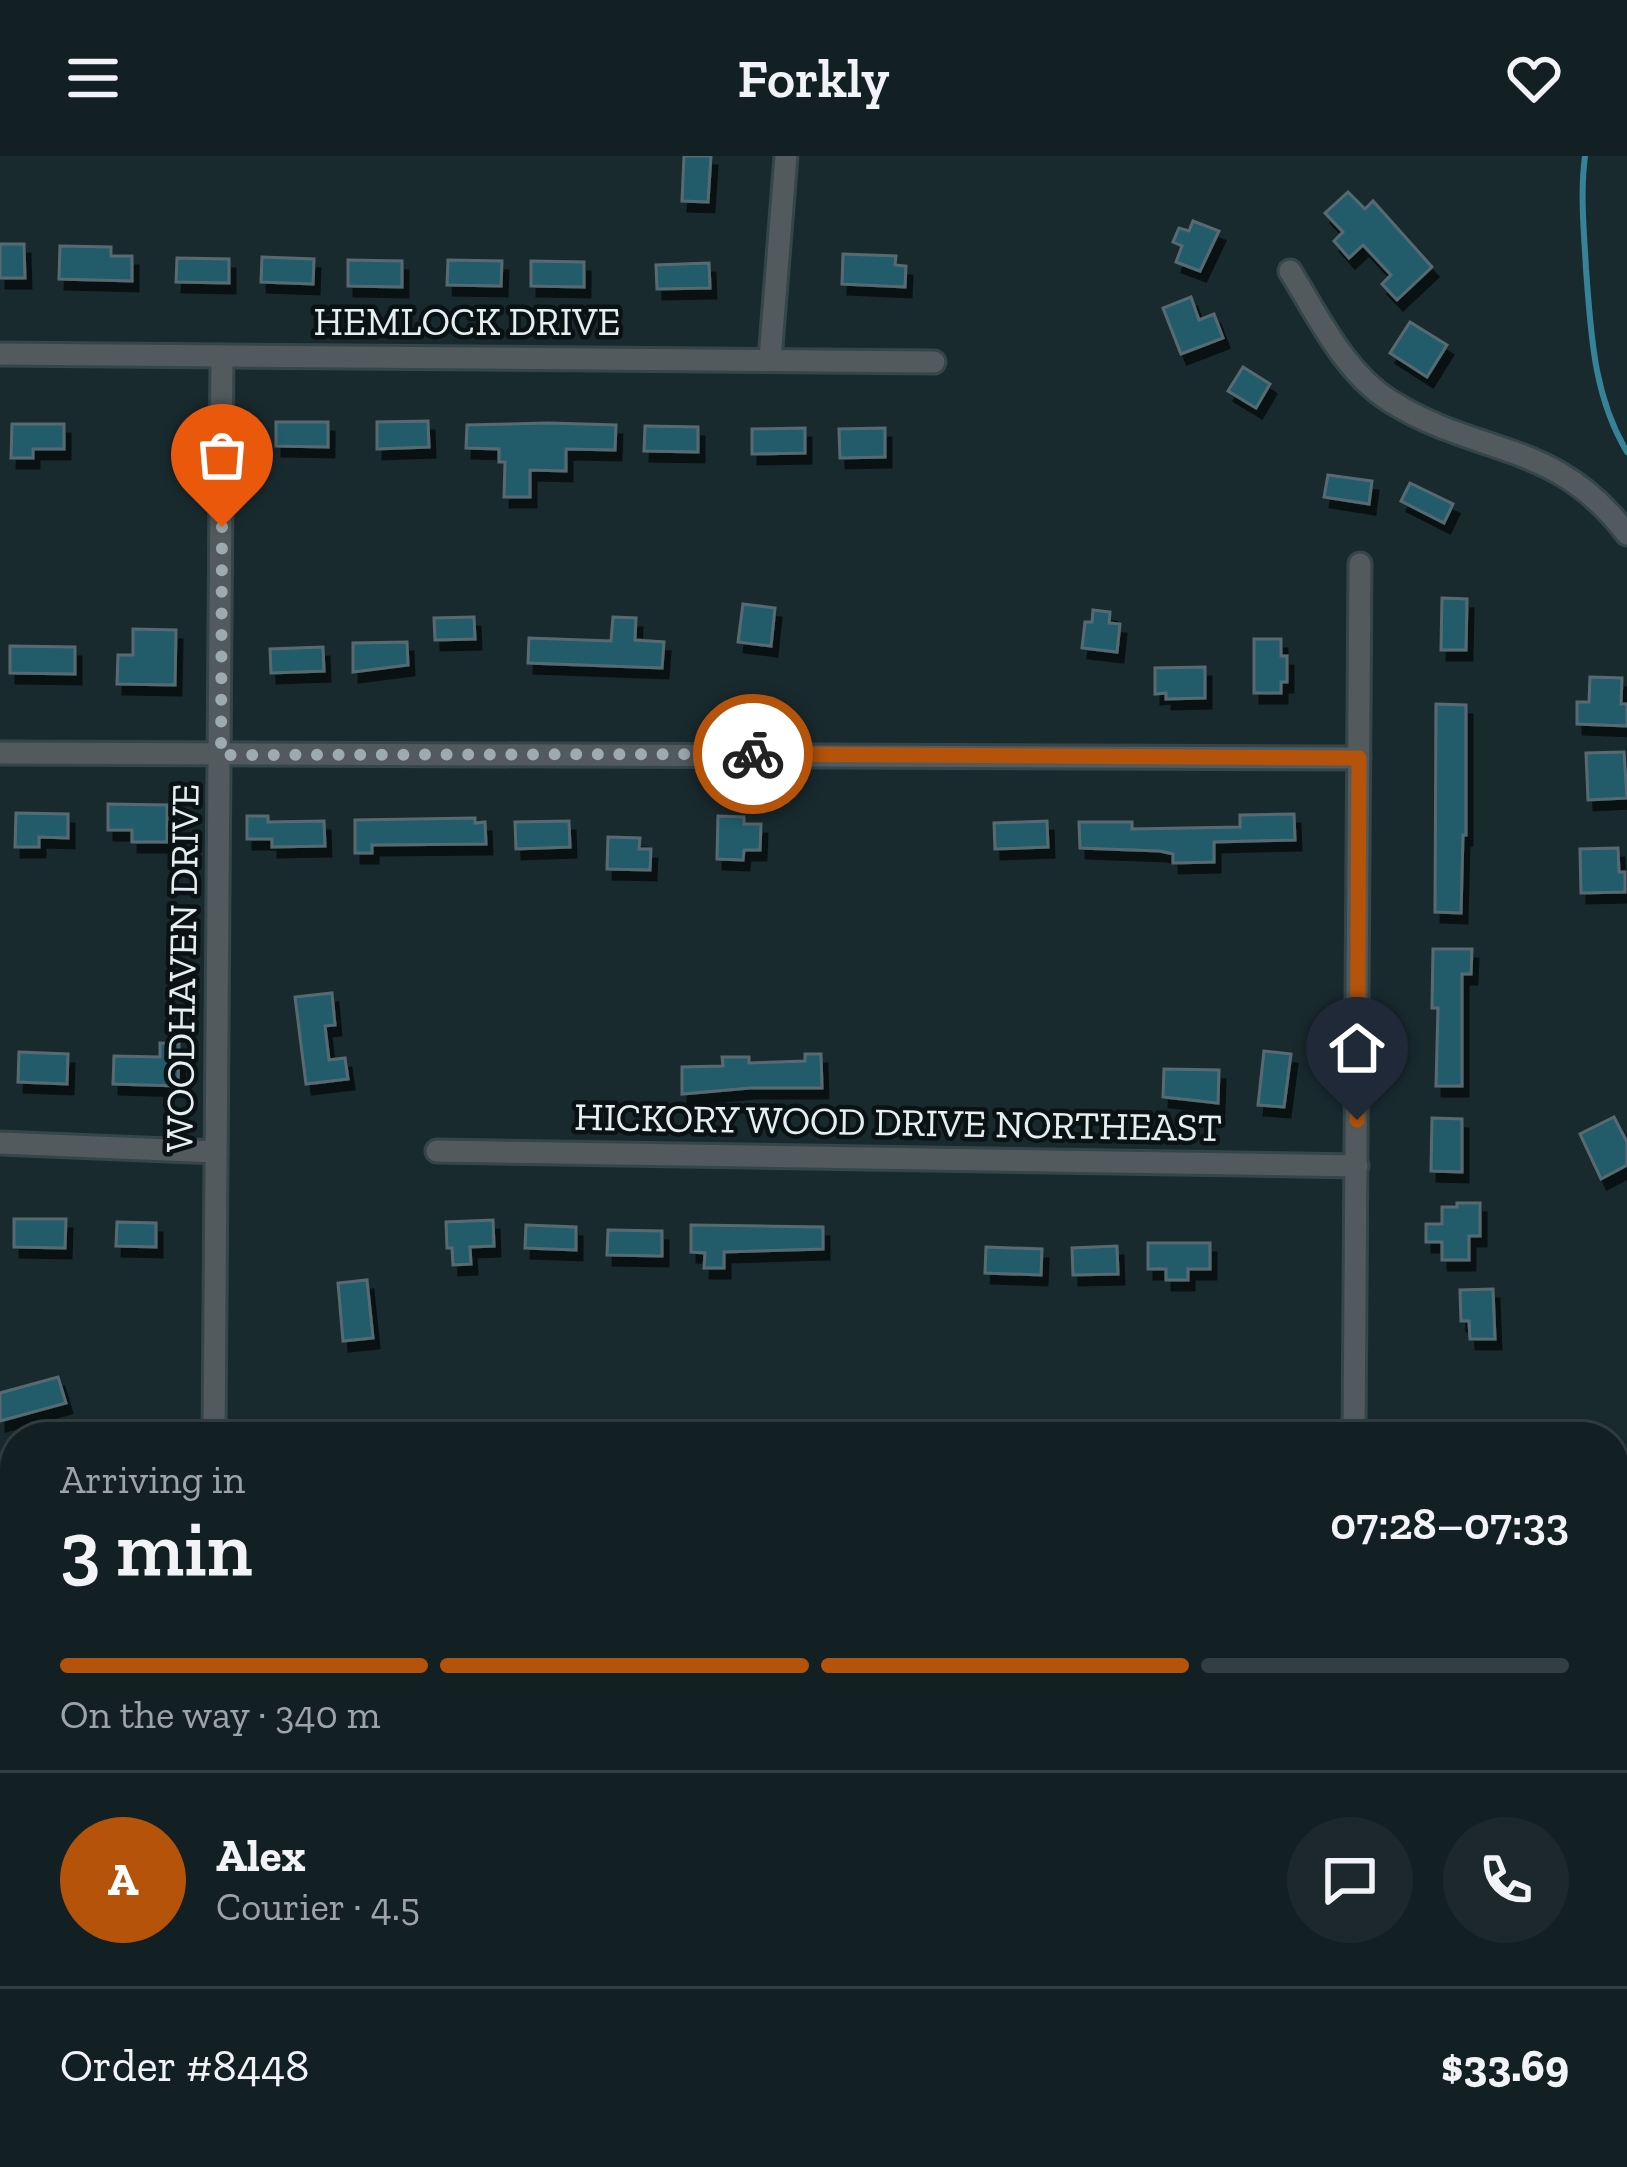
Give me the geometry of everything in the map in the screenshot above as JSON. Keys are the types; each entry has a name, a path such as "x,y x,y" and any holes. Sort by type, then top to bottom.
{"street":[{"path":"770,358 786,156"},
{"path":"1290,271 1342,355 1390,401 1571,477 1606,506 1627,534"},
{"name":"HEMLOCK DRIVE","path":"0,354 934,362"},
{"name":"WOODHAVEN DRIVE","path":"214,1422 222,356"},
{"path":"1354,1422 1360,564"},
{"path":"0,753 1359,758"},
{"path":"0,1144 216,1153"},
{"name":"HICKORY WOOD DRIVE NORTHEAST","path":"437,1151 1357,1166"}],"building":[{"path":"684,156 711,156 708,202 682,201"},
{"path":"1348,192 1365,209 1373,201 1432,267 1397,300 1382,284 1391,275 1363,245 1349,258 1334,241 1343,232 1325,213"},
{"path":"1193,221 1219,231 1200,271 1176,262 1182,246 1173,242 1179,228 1189,231"},
{"path":"0,244 24,244 25,278 0,278"},
{"path":"60,246 111,247 111,256 132,256 132,281 59,279"},
{"path":"843,254 896,256 895,265 906,266 905,287 842,284"},
{"path":"262,257 314,259 313,284 261,282"},
{"path":"177,258 229,259 229,283 176,282"},
{"path":"348,260 402,261 402,287 348,286"},
{"path":"448,260 502,261 501,286 447,285"},
{"path":"531,261 584,262 584,287 531,286"},
{"path":"709,263 710,288 657,289 656,265"},
{"path":"1191,297 1199,320 1214,314 1223,338 1181,354 1163,308"},
{"path":"1410,322 1447,345 1427,377 1390,353"},
{"path":"1243,367 1270,384 1256,408 1228,391"},
{"path":"428,421 429,447 377,449 377,422"},
{"path":"276,422 328,422 328,447 276,446"},
{"path":"12,424 64,424 64,449 33,449 33,458 11,458"},
{"path":"467,425 616,425 615,450 566,449 566,471 530,470 530,497 504,497 505,462 499,462 499,449 466,448"},
{"path":"645,426 698,427 698,452 644,451"},
{"path":"805,428 805,453 752,454 752,429"},
{"path":"885,428 885,457 840,458 839,429"},
{"path":"1328,475 1372,481 1369,504 1324,497"},
{"path":"1410,483 1453,504 1444,523 1401,501"},
{"path":"1442,598 1467,599 1466,650 1441,650"},
{"path":"743,604 775,608 771,646 738,642"},
{"path":"1093,610 1110,612 1109,623 1120,624 1117,652 1082,648 1085,622 1092,622"},
{"path":"474,617 475,639 435,640 434,618"},
{"path":"613,617 636,618 635,640 664,642 662,668 528,663 529,638 611,641"},
{"path":"133,629 176,630 175,685 117,684 118,655 133,655"},
{"path":"1254,639 1281,639 1287,682 1281,682 1281,693 1254,693"},
{"path":"407,642 408,665 353,672 353,643"},
{"path":"10,646 75,647 75,674 10,673"},
{"path":"323,647 324,671 271,673 270,649"},
{"path":"1205,667 1205,698 1166,699 1166,693 1155,694 1155,668"},
{"path":"1590,677 1622,678 1621,704 1627,704 1627,726 1577,724 1577,702 1589,702"},
{"path":"1436,704 1466,705 1461,913 1435,912"},
{"path":"1624,752 1627,798 1588,800 1586,753"},
{"path":"108,804 167,805 167,842 132,842 132,830 108,830"},
{"path":"16,813 68,814 68,838 39,837 39,847 15,847"},
{"path":"1294,814 1295,840 1214,842 1214,862 1173,863 1173,854 1160,851 1080,848 1079,822 1132,822 1132,829 1240,827 1240,815"},
{"path":"247,816 268,816 268,822 324,821 325,846 272,847 272,839 247,839"},
{"path":"718,816 744,817 744,824 761,824 760,850 744,850 743,860 717,859"},
{"path":"475,818 475,823 485,822 486,844 372,845 372,853 355,853 355,820"},
{"path":"569,821 570,847 516,849 515,822"},
{"path":"1047,821 1048,847 995,849 994,823"},
{"path":"608,837 640,838 639,849 651,849 650,870 607,869"},
{"path":"1618,848 1625,892 1581,893 1580,849"},
{"path":"1433,949 1472,949 1471,974 1462,974 1462,1086 1436,1086 1438,1008 1432,1008"},
{"path":"332,993 335,1025 325,1026 329,1060 345,1058 348,1079 306,1084 295,997"},
{"path":"160,1043 179,1044 178,1086 113,1084 114,1056 160,1057"},
{"path":"1264,1051 1291,1054 1284,1107 1258,1105"},
{"path":"19,1052 68,1054 67,1084 18,1082"},
{"path":"805,1054 821,1054 822,1088 682,1094 682,1067 723,1066 722,1057 749,1057 749,1063 805,1061"},
{"path":"1164,1069 1219,1070 1218,1103 1163,1097"},
{"path":"1614,1117 1627,1142 1627,1165 1601,1179 1580,1134"},
{"path":"1432,1118 1462,1119 1462,1172 1431,1171"},
{"path":"1457,1203 1480,1203 1480,1236 1469,1236 1469,1260 1442,1260 1442,1242 1426,1242 1426,1224 1442,1224 1442,1207 1457,1207"},
{"path":"14,1219 66,1219 65,1248 14,1247"},
{"path":"493,1220 494,1246 470,1247 471,1264 453,1265 446,1222"},
{"path":"117,1222 156,1223 156,1247 116,1246"},
{"path":"526,1225 576,1227 576,1250 525,1248"},
{"path":"691,1225 823,1227 823,1249 724,1252 724,1268 704,1268 705,1253 691,1252"},
{"path":"608,1230 662,1231 662,1256 607,1255"},
{"path":"1148,1243 1210,1243 1210,1269 1188,1269 1188,1280 1166,1280 1166,1269 1148,1269"},
{"path":"1117,1246 1118,1274 1073,1275 1072,1248"},
{"path":"986,1247 1042,1249 1041,1275 985,1273"},
{"path":"367,1280 373,1338 343,1341 338,1283"},
{"path":"1493,1289 1495,1339 1470,1339 1469,1321 1461,1321 1460,1290"},
{"path":"58,1377 66,1403 0,1421 0,1393"}],"waterway":[{"path":"1585,156 1583,212 1592,340 1600,386 1627,452"}],"way so far":[{"path":"222,527 221,755 753,754"}],"route":[{"path":"753,754 1359,758 1357,1120"}]}
